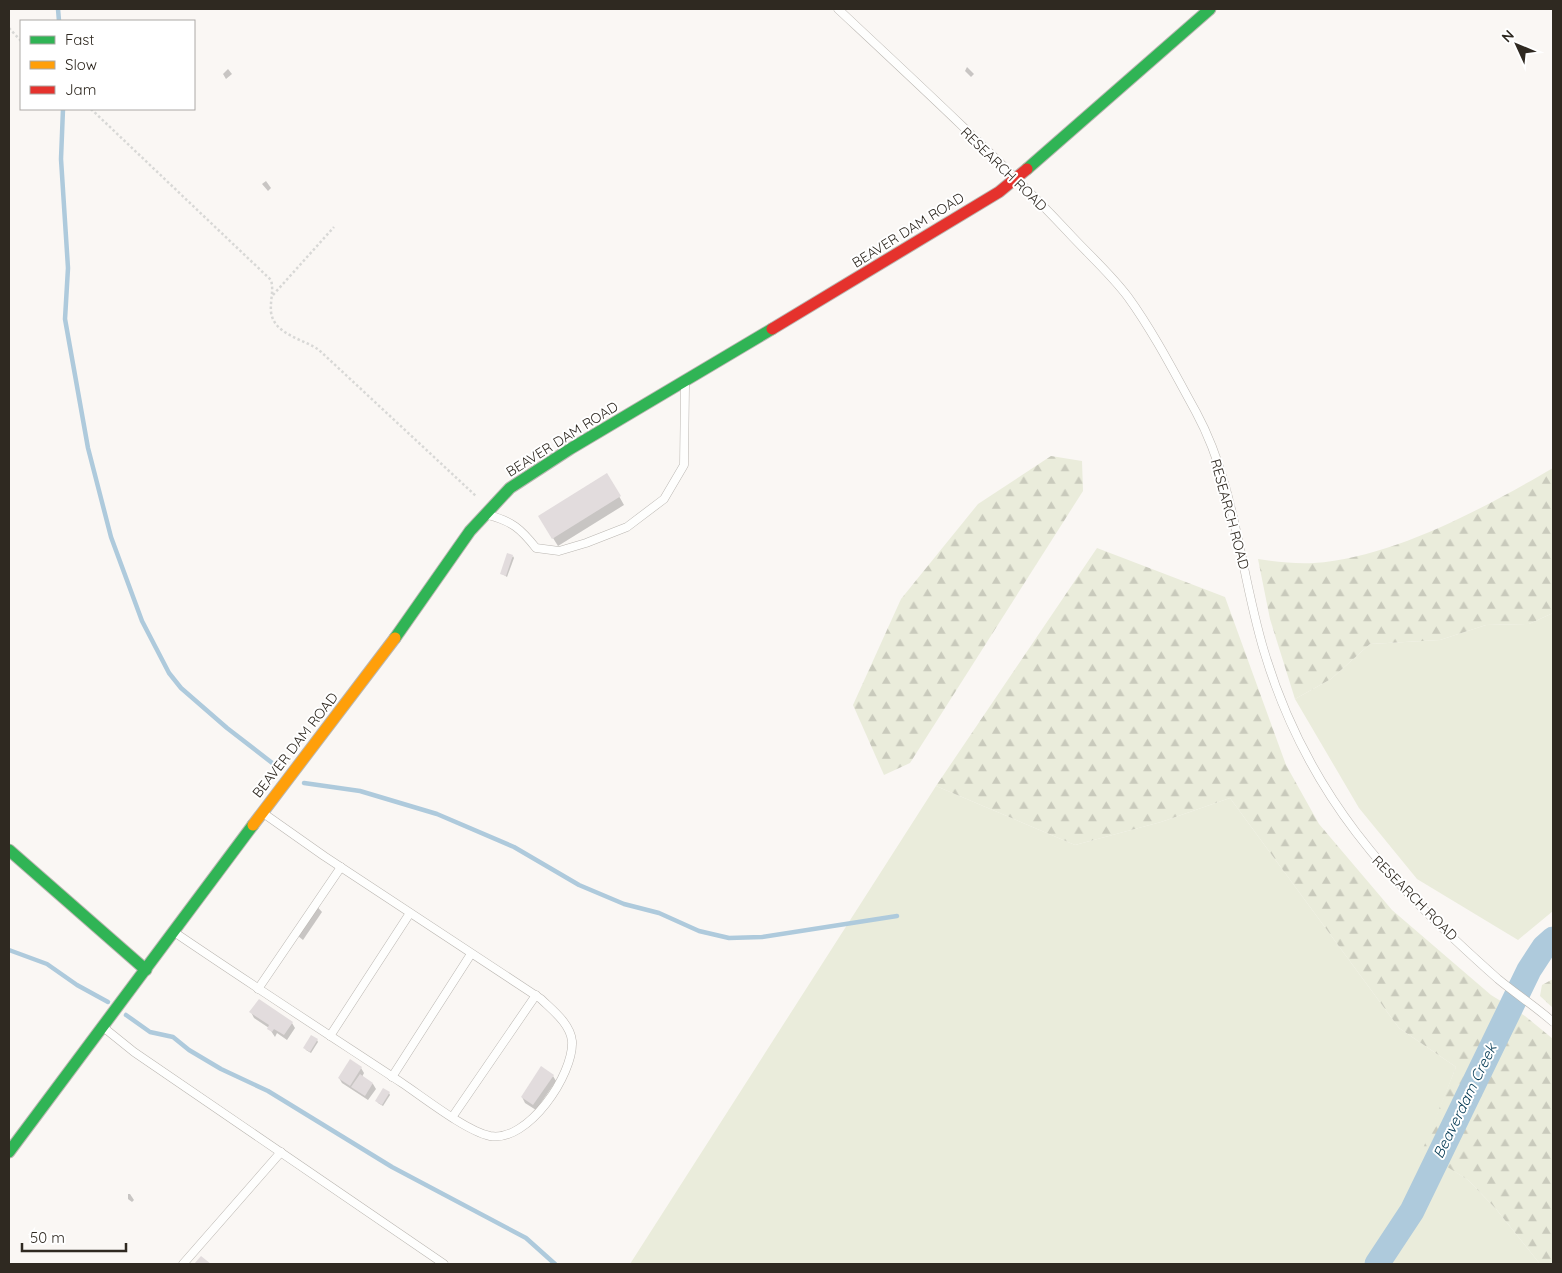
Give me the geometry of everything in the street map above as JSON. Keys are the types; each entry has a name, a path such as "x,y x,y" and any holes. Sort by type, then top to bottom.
{"street":[{"name":"BEAVER DAM ROAD","path":"9,1152 262,812 382,657 470,531 510,488 539,468 919,241 1016,179 1210,9"},
{"path":"9,850 146,970"}],"lane":[{"name":"RESEARCH ROAD","path":"838,9 1016,179 1097,262 1127,297 1151,332 1203,427 1227,490 1256,623 1273,678 1292,730 1322,785 1368,851 1394,881 1441,927 1501,981 1534,1005 1553,1022"},
{"path":"487,511 507,519 523,532 536,548 559,551 586,544 627,526 664,499 684,465 685,382"},
{"path":"174,932 392,1077 483,1134 500,1135 519,1128 532,1119 550,1098 567,1068 572,1040 563,1021 536,995 471,954 262,812"},
{"path":"258,989 341,867"},
{"path":"330,1036 410,913"},
{"path":"392,1077 471,954"},
{"path":"453,1116 536,995"},
{"path":"103,1027 134,1052 444,1264"},
{"path":"183,1264 281,1152"}],"path":[{"path":"9,28 20,39"},
{"path":"92,110 271,280 273,288 271,313 276,323 291,336 319,350 487,511"},
{"path":"272,296 334,227"}],"green space":[{"path":"1051,456 1082,461 1083,491 910,763 884,775 853,705 901,599 978,504"},
{"path":"1553,468 1553,613 1529,624 1486,625 1440,640 1370,644 1331,679 1295,699 1270,619 1258,559 1286,563 1314,563 1375,552 1407,541 1469,514"},
{"path":"1097,548 1225,597 1286,765 1319,824 1392,910 1491,995 1525,1016 1553,1039 1553,1264 1540,1264 1496,1209 1468,1180 1422,1151 1456,1067 1399,1028 1230,798 1161,822 1075,845 936,786"},
{"path":"1553,613 1553,911 1518,940 1417,879 1359,808 1295,699 1331,679 1370,644 1440,640 1486,625 1529,624"},
{"path":"936,786 1075,845 1161,822 1230,798 1399,1028 1456,1067 1423,1151 1468,1180 1496,1209 1540,1264 630,1264"},
{"path":"1553,979 1553,1008 1540,996 1542,985"}],"building":[{"path":"607,473 621,496 552,539 538,516"},
{"path":"507,553 513,555 506,576 500,574"},
{"path":"259,999 293,1022 284,1035 274,1029 272,1032 267,1029 269,1025 249,1012"},
{"path":"311,1035 318,1039 310,1052 303,1048"},
{"path":"350,1059 362,1067 350,1086 338,1078"},
{"path":"541,1066 554,1075 533,1105 521,1097"},
{"path":"360,1074 373,1083 365,1096 351,1087"},
{"path":"383,1088 390,1092 382,1105 375,1101"},
{"path":"201,1256 211,1264 194,1264"}],"waterway":[{"path":"58,9 59,20"},
{"path":"63,110 61,159 68,268 65,319 88,448 111,537 142,621 169,673 181,688 227,728 280,769"},
{"path":"304,783 360,791 437,814 514,847 579,885 624,904 659,913 699,931 729,938 762,937 897,916"},
{"name":"Beaverdam Creek","path":"1377,1264 1412,1211 1529,970 1544,947 1553,939"},
{"path":"9,950 47,964 77,985 108,1002"},
{"path":"126,1015 150,1032 173,1037 189,1050 221,1069 268,1091 392,1167 526,1238 555,1264"}],"traffic: fast":[{"path":"1027,169 1210,9"},
{"path":"395,638 470,531 510,488 570,449 772,329"},
{"path":"9,1152 253,825"},
{"path":"9,850 146,970"}],"traffic: slow":[{"path":"253,825 395,638"}],"traffic: jam":[{"path":"772,329 999,192 1027,169"}]}
